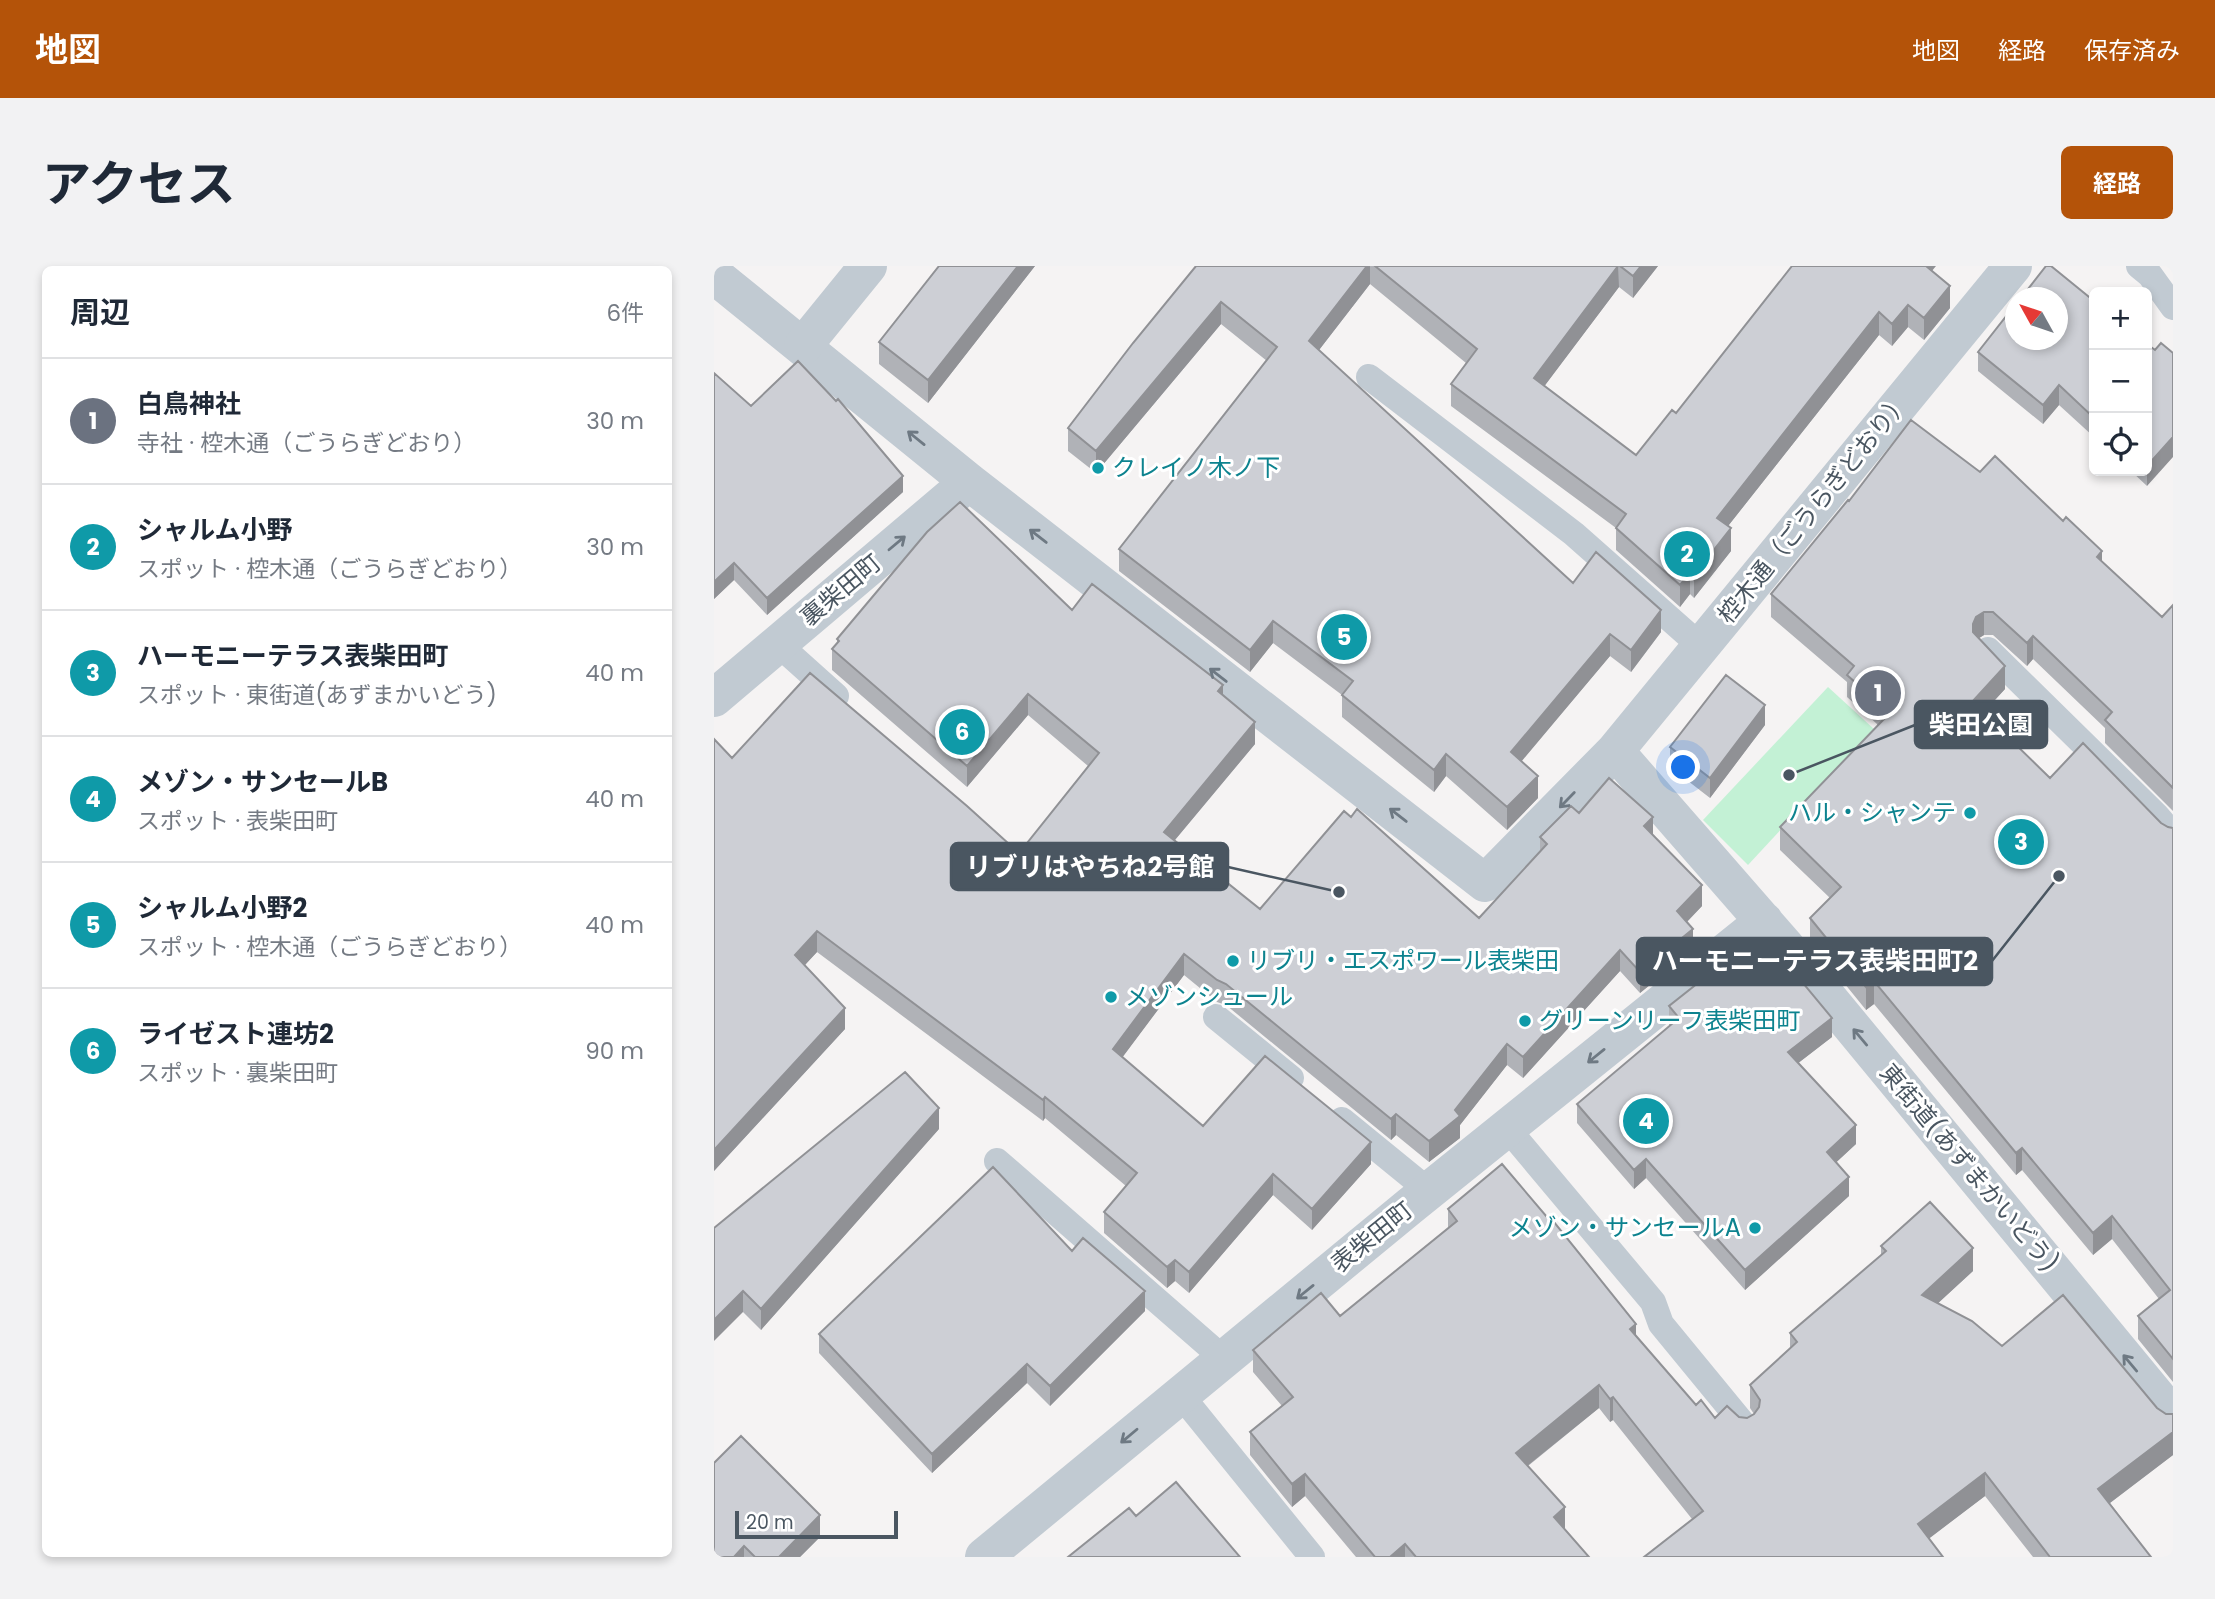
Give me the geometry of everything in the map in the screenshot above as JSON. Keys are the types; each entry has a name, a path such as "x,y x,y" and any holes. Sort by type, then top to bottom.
{"street":[{"path":"803,346 868,266"},
{"name":"椌木通（ごうらぎどおり）","path":"969,482 1485,883 1615,751 2013,266"},
{"path":"714,275 969,482"},
{"name":"裏柴田町","path":"714,698 969,482"},
{"name":"東街道(あずまかいどう)","path":"1615,751 1764,921 2173,1416"},
{"name":"表柴田町","path":"984,1557 1180,1394 1764,921"}],"lane":[{"path":"2139,266 2150,275 2173,307"},
{"path":"1369,377 1574,534 1687,634 1702,644"},
{"path":"778,643 858,715"},
{"path":"1988,650 2157,816 2173,835"},
{"path":"1216,1017 1429,1191"},
{"path":"1507,1128 1653,1302 1661,1325 1744,1425"},
{"path":"997,1161 1224,1359"},
{"path":"1180,1394 1312,1557"}],"green space":[{"path":"1828,687 1874,729 1748,865 1703,820"}],"building":[{"path":"939,266 1018,266 928,380 879,342"},
{"path":"1196,266 1367,266 1309,341 1573,583 1596,552 1661,610 1631,650 1610,634 1511,752 1538,776 1507,807 1446,754 1434,770 1342,695 1353,681 1273,621 1250,650 1119,549 1277,347 1221,302 1096,451 1068,428"},
{"path":"1375,266 1618,266 1534,378 1636,455 1672,410 1676,413 1792,266 1926,266 1950,286 1924,318 1908,305 1892,324 1879,312 1717,518 1731,528 1694,575 1690,572 1680,585 1616,528 1626,514 1451,384 1477,349"},
{"path":"1620,266 1641,266 1633,276"},
{"path":"2046,266 2051,266 2089,297 2089,413 2059,385 2043,405 1978,352 2005,318 2005,350 2068,350 2068,287 2030,287"},
{"path":"2161,343 2173,353 2173,437 2152,460 2152,348 2155,350"},
{"path":"798,361 836,401 838,399 903,476 767,598 734,563 714,582 714,373 751,406"},
{"path":"1911,420 1980,472 1995,456 2063,521 2066,517 2102,551 2097,557 2162,617 2173,605 2173,788 2105,720 2112,712 2033,636 2027,643 1993,612 1984,612 1976,617 1973,632 2005,666 1972,702 2050,778 2083,743 2161,823 2173,828 2173,1359 2138,1316 2170,1290 2112,1216 2093,1233 2022,1148 2016,1153 1874,981 1866,987 1810,918 1841,887 1780,827 1885,718 1877,711 1882,706 1847,675 1854,666 1771,594 1849,501"},
{"path":"960,502 1072,610 1092,584 1223,685 1218,691 1255,722 1164,832 1260,909 1344,811 1351,817 1357,809 1479,918 1547,844 1540,837 1571,806 1579,813 1609,778 1653,817 1644,826 1702,885 1677,911 1693,929 1640,972 1620,950 1523,1057 1507,1044 1455,1110 1460,1116 1429,1141 1396,1114 1391,1119 1226,984 1184,954 1113,1049 1203,1126 1265,1056 1371,1142 1312,1209 1273,1174 1189,1272 1175,1260 1167,1267 1104,1212 1137,1173 1045,1097 1043,1100 817,931 795,955 845,1008 714,1150 714,739 732,758 810,673 1019,853 1099,753 1028,694 967,766 832,649 839,641 837,639 927,532"},
{"path":"1726,675 1765,705 1710,778 1670,747"},
{"path":"1764,947 1773,958 1778,953 1832,1018 1788,1052 1856,1125 1827,1152 1849,1177 1745,1270 1646,1159 1634,1170 1577,1104 1679,1018 1669,1006 1722,964 1732,974"},
{"path":"905,1072 939,1108 761,1309 743,1291 714,1320 714,1228"},
{"path":"1502,1164 1552,1223 1554,1222 1636,1324 1630,1329 1696,1405 1701,1400 1715,1418 1727,1406 1739,1417 1747,1418 1754,1414 1760,1400 1750,1385 1797,1342 1790,1333 1886,1251 1881,1246 1930,1202 1973,1248 1922,1295 1972,1321 2002,1346 2063,1295 2157,1408 2166,1414 2173,1414 2173,1432 2098,1489 2151,1557 2050,1557 1985,1473 1918,1524 1943,1557 1644,1557 1703,1511 1613,1397 1610,1399 1599,1385 1516,1453 1565,1507 1554,1517 1589,1557 1416,1557 1405,1544 1390,1557 1375,1557 1305,1474 1292,1484 1250,1432 1293,1397 1253,1350 1321,1293 1340,1316 1457,1221 1448,1209"},
{"path":"993,1167 1072,1251 1083,1238 1145,1291 1050,1386 1027,1364 932,1454 819,1334"},
{"path":"741,1436 820,1515 779,1557 755,1557 744,1546 734,1557 714,1557 714,1463"},
{"path":"1176,1482 1240,1557 1068,1557 1129,1508 1136,1516"}],"place":[{"name":"クレイノ木ノ下","path":"1098,468"},
{"name":"シャルム小野","path":"1687,554"},
{"name":"シャルム小野2","path":"1344,637"},
{"name":"白鳥神社","path":"1878,693"},
{"name":"ライゼスト連坊2","path":"962,732"},
{"name":"柴田公園","path":"1789,775"},
{"name":"ハル・シャンテ","path":"1970,813"},
{"name":"ハーモニーテラス表柴田町","path":"2021,842"},
{"name":"ハーモニーテラス表柴田町2","path":"2059,876"},
{"name":"リブリはやちね2号館","path":"1339,892"},
{"name":"リブリ・エスポワール表柴田","path":"1233,961"},
{"name":"メゾンシュール","path":"1111,997"},
{"name":"グリーンリーフ表柴田町","path":"1525,1021"},
{"name":"メゾン・サンセールB","path":"1646,1121"},
{"name":"メゾン・サンセールA","path":"1755,1228"}]}
